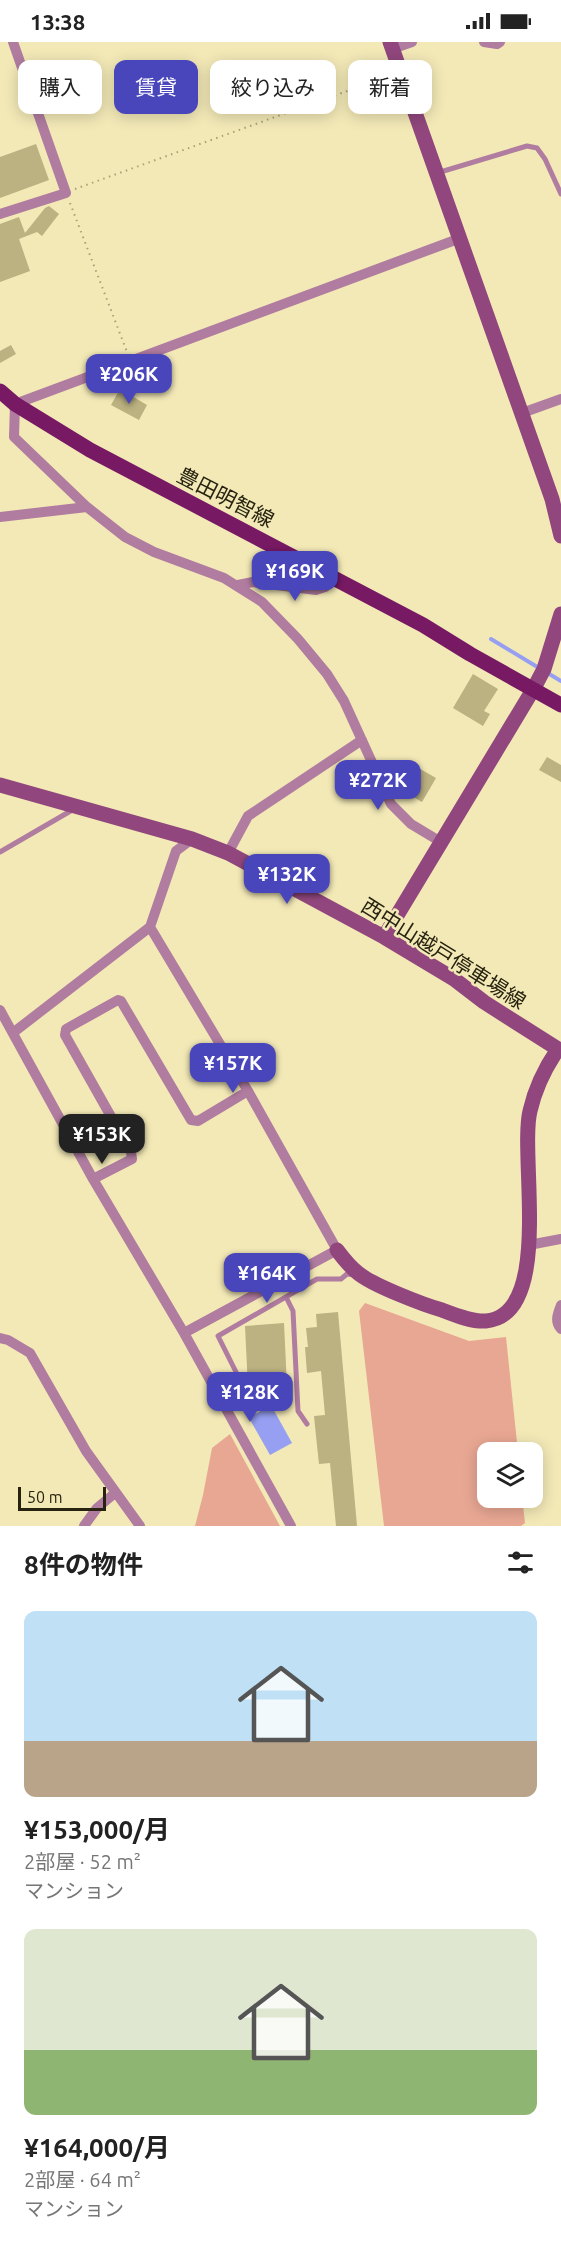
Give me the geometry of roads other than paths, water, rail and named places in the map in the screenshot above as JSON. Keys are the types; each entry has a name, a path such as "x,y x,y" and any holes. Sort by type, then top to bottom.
{"main road":[{"name":"豊田明智線","path":"0,391 15,404 90,450 337,578 561,705"}],"street":[{"path":"0,214 66,193 13,42"},
{"path":"412,42 391,45 552,499 561,536"},
{"path":"484,42 496,44 500,42"},
{"path":"441,842 411,824 391,804 344,700 327,674 294,634 261,602 238,585 198,567 154,552 125,537 87,507 14,437 15,404 458,239"},
{"path":"522,414 561,399"},
{"path":"552,499 561,514"},
{"path":"0,517 87,507"},
{"path":"238,585 253,582 316,590 325,587 337,578"},
{"path":"384,937 534,688 544,669 561,614"},
{"path":"228,853 248,816 362,740"},
{"name":"西中山越戸停車場線","path":"0,784 192,839 228,853 384,937 454,979 484,1002 560,1050"},
{"path":"14,1032 150,927 176,851 192,839"},
{"path":"150,927 248,1091 337,1250 360,1275 436,1308 464,1317 486,1321 498,1317 512,1308 520,1296 527,1270 529,1245 527,1158 530,1113 544,1070 560,1050"},
{"path":"93,1179 132,1159 131,1152 65,1035 66,1029 97,1011 118,1000 122,1001 191,1120 198,1121 248,1091"},
{"path":"0,1010 93,1179 184,1334 291,1526"},
{"path":"529,1245 561,1239"},
{"path":"184,1334 337,1250"},
{"path":"561,1305 556,1318 557,1325 561,1329"},
{"path":"0,1338 30,1353 86,1451 114,1493 140,1526"},
{"path":"84,1526 97,1508 114,1493"}],"lane":[{"path":"435,173 527,146 537,148 545,159 561,194"},
{"path":"0,852 78,806"},
{"path":"237,1374 218,1336 317,1280 341,1279 347,1274 360,1275"},
{"path":"286,1297 293,1311 298,1411 307,1424"}],"water":[{"path":"271,1405 292,1443 270,1455 249,1418"}],"waterway":[{"path":"491,639 539,668"},
{"path":"546,672 561,681"}]}
